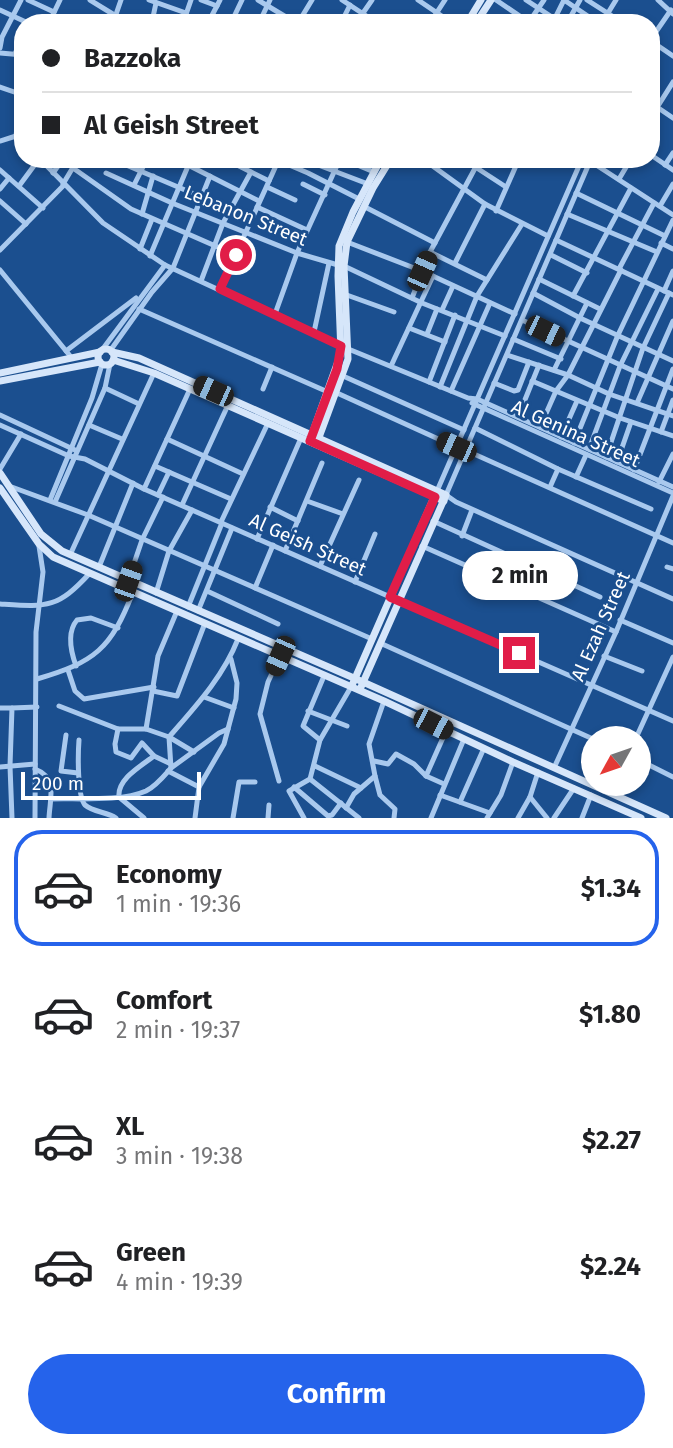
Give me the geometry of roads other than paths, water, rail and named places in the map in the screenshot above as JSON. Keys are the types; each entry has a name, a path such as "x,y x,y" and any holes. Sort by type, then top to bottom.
{"main road":[{"path":"483,14 494,0"},
{"path":"314,439 345,347 337,265 341,241 376,168"},
{"path":"332,392 343,376 345,347 345,294 337,265 386,168"},
{"path":"0,373 69,354 139,358 445,498 380,643 359,681 351,687"},
{"path":"0,381 106,357 153,373 301,438 314,439"},
{"path":"0,471 4,487 39,544 53,556 581,791"},
{"path":"4,487 41,534 55,547 70,555 581,780"},
{"path":"360,691 359,681 372,639 436,494"},
{"path":"593,796 636,817"},
{"path":"618,796 666,818"}],"street":[{"path":"0,48 1,36 21,0"},
{"path":"28,0 54,12 59,0"},
{"path":"90,0 113,14"},
{"path":"149,0 170,3 186,13 191,0"},
{"path":"201,0 219,3"},
{"path":"258,0 269,3"},
{"path":"342,0 363,13 372,0"},
{"path":"418,0 439,14"},
{"path":"436,12 444,0"},
{"path":"494,0 513,14"},
{"path":"526,0 549,14"},
{"path":"535,14 544,0"},
{"path":"564,0 584,14"},
{"path":"572,14 580,0"},
{"path":"587,0 608,13 617,0"},
{"path":"658,0 672,12 660,28"},
{"path":"153,14 156,3"},
{"path":"346,14 350,5"},
{"path":"0,10 13,16"},
{"path":"660,102 673,82"},
{"path":"666,165 673,153"},
{"path":"660,161 673,170"},
{"path":"19,186 32,168"},
{"name":"Al Genina Street","path":"47,168 103,223 165,265 345,347 468,398 659,484 673,487"},
{"path":"52,173 56,168"},
{"path":"0,250 64,185 73,168 142,214 236,255"},
{"path":"132,168 251,218"},
{"path":"134,185 143,168"},
{"path":"150,256 186,168"},
{"path":"198,168 307,230"},
{"path":"244,168 295,200"},
{"path":"220,289 274,168"},
{"path":"295,168 359,199"},
{"path":"327,168 368,184"},
{"path":"275,314 297,253 337,168"},
{"path":"364,168 374,172"},
{"path":"435,168 496,211 548,236"},
{"path":"412,298 430,252 474,168"},
{"path":"477,168 506,187"},
{"path":"496,211 514,168"},
{"path":"436,494 578,168"},
{"path":"587,168 445,498 673,599"},
{"path":"574,443 607,360 673,217 602,168"},
{"path":"619,179 626,168"},
{"path":"0,170 43,208"},
{"path":"201,281 223,223 240,192 248,170"},
{"name":"Lebanon Street","path":"106,173 172,203 297,253 337,265 505,336"},
{"path":"142,214 153,176"},
{"path":"73,453 89,425 104,388 106,357 173,268 210,176"},
{"path":"0,189 9,178"},
{"path":"303,184 325,195"},
{"path":"540,428 556,391 582,348 633,242 673,184"},
{"path":"573,296 631,188"},
{"path":"576,193 665,236"},
{"path":"0,201 26,224"},
{"path":"455,263 485,204"},
{"path":"365,207 435,243"},
{"path":"567,214 657,251"},
{"path":"140,249 152,219"},
{"path":"440,387 477,296 522,223"},
{"path":"556,240 666,292"},
{"path":"348,242 422,271 514,314"},
{"path":"661,243 673,249"},
{"path":"430,252 487,280"},
{"path":"551,255 587,273"},
{"path":"53,501 73,453 106,357 140,296 165,265"},
{"path":"314,332 337,265"},
{"path":"0,270 69,354 140,296"},
{"path":"606,457 643,348 673,271"},
{"path":"391,366 433,276"},
{"path":"539,279 600,309"},
{"path":"427,334 453,286"},
{"path":"576,477 631,342 666,292"},
{"path":"533,293 673,361"},
{"path":"345,294 394,312"},
{"path":"451,391 490,303"},
{"path":"554,370 587,303"},
{"path":"139,310 456,447"},
{"path":"429,382 455,315"},
{"path":"522,320 670,388"},
{"path":"638,402 673,321"},
{"path":"409,328 445,342"},
{"path":"513,339 561,359"},
{"path":"507,355 568,375 609,394 670,415"},
{"path":"494,383 513,391 518,390 529,362"},
{"path":"518,417 539,365"},
{"path":"263,389 272,367"},
{"path":"634,470 649,428 670,388 673,369"},
{"path":"70,555 153,373"},
{"path":"343,376 464,430"},
{"path":"533,381 620,418 673,436"},
{"path":"104,388 139,404"},
{"path":"144,489 190,389"},
{"path":"661,432 670,415 673,400"},
{"path":"561,437 577,401"},
{"path":"181,505 228,405"},
{"name":"Al Genina Street","path":"485,406 518,417 574,443 585,451 634,470 673,495"},
{"name":"Al Geish Street","path":"0,415 133,484 673,721"},
{"path":"617,462 631,422"},
{"path":"188,607 231,499 268,423"},
{"name":"Al Geish Street","path":"0,425 73,453"},
{"path":"89,425 122,439"},
{"path":"475,428 558,469 651,509"},
{"path":"0,471 21,434"},
{"path":"257,538 301,438"},
{"path":"167,439 243,474"},
{"path":"465,450 673,543"},
{"path":"659,484 673,454"},
{"path":"285,551 322,463"},
{"path":"155,466 231,499"},
{"path":"550,487 558,469"},
{"path":"128,581 169,472"},
{"path":"320,566 359,480"},
{"path":"99,567 133,484"},
{"path":"4,487 53,501 88,515 372,639"},
{"name":"Al Ezah Street","path":"554,768 673,495"},
{"path":"306,501 343,514"},
{"path":"270,507 298,521"},
{"path":"156,593 169,551 192,510"},
{"path":"462,536 472,510"},
{"path":"433,521 600,597"},
{"path":"198,611 232,528"},
{"path":"355,582 375,534"},
{"path":"35,818 36,632 43,572 39,544"},
{"path":"255,588 273,545"},
{"path":"422,545 615,632"},
{"path":"0,604 38,606 63,599 90,573"},
{"path":"207,591 278,624"},
{"path":"37,679 68,670 99,651 118,628 134,592"},
{"path":"146,729 158,656 177,611"},
{"path":"76,666 72,655 71,630 77,620 90,618 118,628"},
{"path":"620,620 673,643"},
{"path":"68,670 75,691 84,699 154,689 177,696 205,623"},
{"path":"170,768 169,737 204,697 230,658 238,639"},
{"path":"380,643 581,733"},
{"path":"279,781 260,714 268,682 280,656"},
{"path":"604,656 642,671"},
{"path":"642,726 673,657"},
{"path":"195,818 199,787 221,750 234,708 237,688 230,658"},
{"path":"320,740 303,727 324,676"},
{"path":"304,818 289,793 294,787 310,779 320,740 333,722 351,687"},
{"path":"204,697 234,708"},
{"path":"384,701 369,744 380,795 395,809 394,818"},
{"path":"0,708 37,706"},
{"path":"59,706 118,729 146,729 169,737 194,752"},
{"path":"12,708 12,818"},
{"path":"308,711 347,726"},
{"path":"118,729 116,752 131,758 142,743 154,756 199,787"},
{"path":"50,799 118,797 147,790 170,768 228,729"},
{"path":"426,776 446,731"},
{"path":"61,771 66,735"},
{"path":"430,818 464,739"},
{"path":"79,740 78,773 81,797 90,807 116,818"},
{"path":"460,802 484,748"},
{"path":"374,761 388,764 396,754 414,764 426,776 444,784"},
{"path":"140,817 118,797 118,789 154,756"},
{"path":"440,795 489,816 513,762"},
{"path":"0,766 35,767 46,774 51,783 49,818"},
{"path":"315,766 361,788"},
{"path":"651,766 673,777"},
{"path":"46,774 61,771 78,773"},
{"path":"519,818 530,797 538,772"},
{"path":"348,812 354,794 375,776"},
{"path":"310,779 341,803 348,812 359,818"},
{"path":"233,818 239,782 255,782"},
{"path":"294,787 328,816 332,815 341,803"},
{"path":"554,818 574,788"},
{"path":"582,818 591,796"},
{"path":"530,797 547,818"},
{"path":"268,818 269,805"}]}
